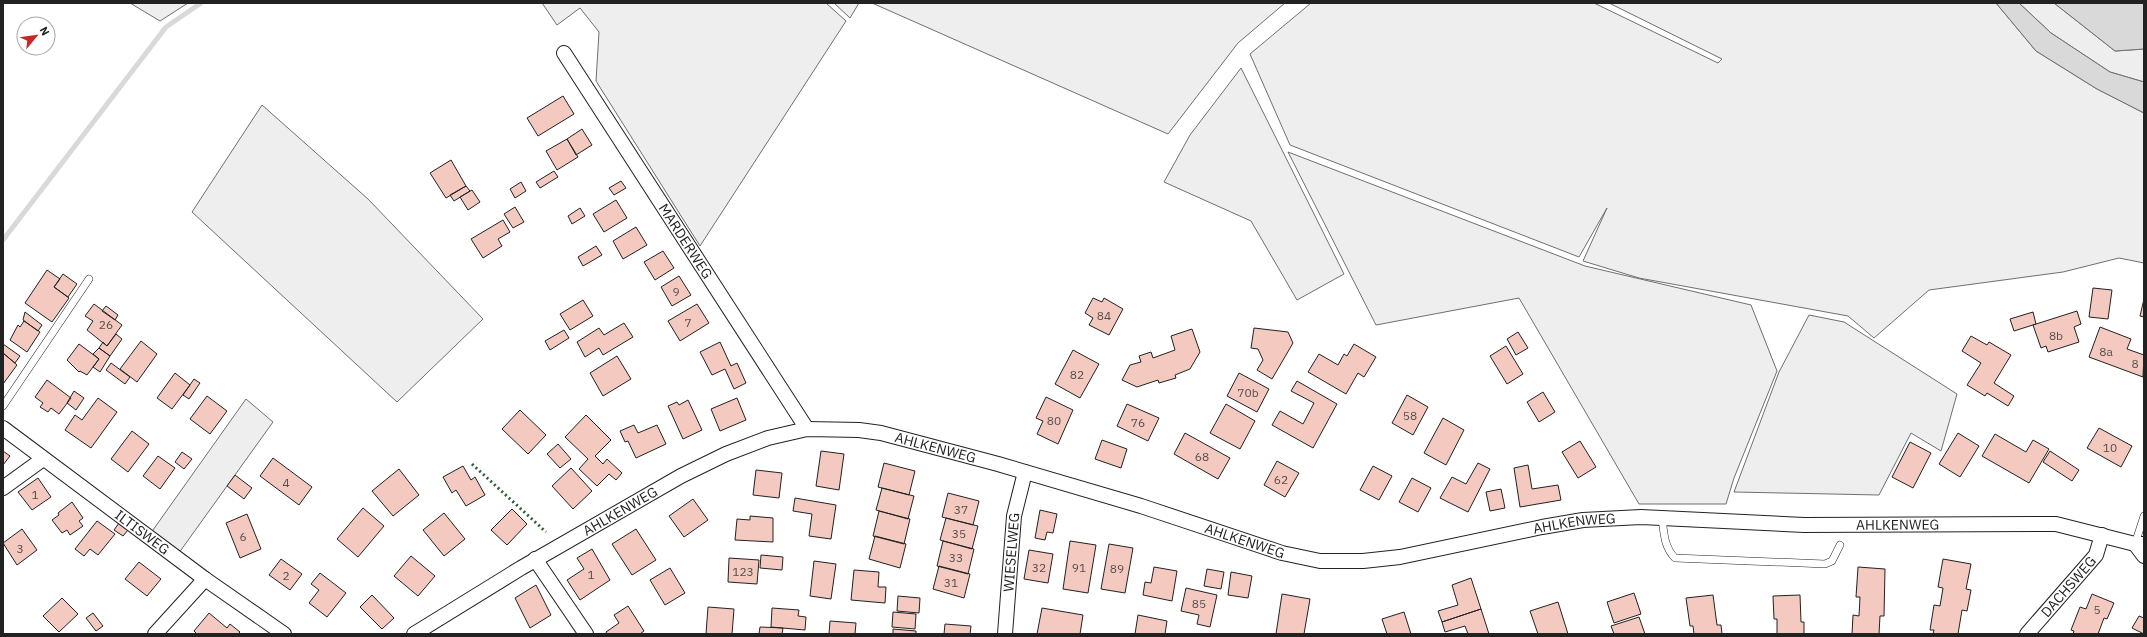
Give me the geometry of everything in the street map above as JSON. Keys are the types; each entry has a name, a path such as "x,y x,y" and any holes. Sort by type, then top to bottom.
{"street":[{"name":"MARDERWEG","path":"564,53 807,428"},
{"name":"ILTISWEG","path":"3,428 42,459 205,579 284,634"},
{"name":"AHLKENWEG","path":"414,634 535,559 681,476 726,454 768,438 807,428 859,430 881,433 1025,472 1141,506 1282,553 1320,561 1363,561 1400,557 1583,520 1662,518 1804,524 2056,524 2140,544"},
{"path":"3,488 42,459"},
{"name":"WIESELWEG","path":"1006,634 1014,516 1025,472"},
{"name":"DACHSWEG","path":"2027,634 2096,555 2102,534"},
{"path":"2140,544 2144,556"},
{"path":"535,559 586,634"},
{"path":"155,634 205,579"}],"lane":[{"path":"3,406 89,279"},
{"path":"2140,544 2144,516"},
{"path":"1662,518 1665,542 1669,553 1675,558 1825,564 1832,561 1840,546"}],"shaded area":[{"path":"130,3 188,3 160,21"},
{"path":"542,3 826,3 846,21 700,246 596,81 599,32 580,8 557,25"},
{"path":"834,3 859,3 850,18"},
{"path":"872,3 1285,3 1238,43 1168,134"},
{"path":"1311,3 1594,3 1718,63 1722,59 1609,3 1996,3 2036,51 2097,89 2144,113 2144,263 2119,258 2063,272 1929,290 1874,338 1848,316 1639,278 1583,261 1607,208 1579,257 1290,145 1250,54"},
{"path":"1996,3 2019,3 2051,33 2110,72 2144,82 2144,113 2097,89 2036,51"},
{"path":"2019,3 2054,3 2115,51 2144,49 2144,82 2110,72 2051,33"},
{"path":"2054,3 2144,3 2144,49 2115,51"},
{"path":"1241,68 1344,274 1297,300 1251,221 1164,182 1190,135"},
{"path":"262,105 368,199 483,319 397,402 192,212"},
{"path":"1288,152 1585,266 1751,305 1777,371 1734,478 1726,504 1639,504 1519,298 1376,325"},
{"path":"1809,315 1844,322 1957,394 1941,451 1911,433 1879,495 1734,492 1779,372"},
{"path":"246,399 273,422 176,557 148,537"}],"building":[{"path":"563,96 574,114 538,136 527,118"},
{"path":"582,129 592,145 576,155 567,139"},
{"path":"567,139 578,157 557,170 546,151"},
{"path":"451,160 466,186 446,198 430,173"},
{"path":"554,171 558,177 540,188 536,182"},
{"path":"621,181 626,188 614,195 609,188"},
{"path":"521,182 526,191 515,198 510,189"},
{"path":"466,186 470,191 454,201 450,195"},
{"path":"472,190 480,202 468,210 460,197"},
{"path":"616,200 627,218 604,232 593,214"},
{"path":"515,207 524,222 513,228 504,214"},
{"path":"580,208 585,216 572,224 568,216"},
{"path":"503,220 510,232 498,239 502,246 483,258 471,239"},
{"path":"636,227 647,245 623,259 613,241"},
{"path":"596,246 602,255 583,266 578,257"},
{"path":"663,251 674,268 655,280 644,262"},
{"path":"47,270 60,279 54,287 69,298 52,322 25,303"},
{"path":"63,274 77,284 68,297 54,287"},
{"path":"679,276 691,295 672,306 661,287"},
{"path":"2093,288 2112,290 2108,319 2089,317"},
{"path":"1093,298 1102,302 1104,298 1123,309 1109,335 1089,325 1093,318 1085,313"},
{"path":"2144,299 2144,317 2140,316"},
{"path":"583,300 593,316 570,330 560,314"},
{"path":"94,304 122,325 107,346 87,330 93,321 85,316"},
{"path":"697,304 709,323 680,341 668,321"},
{"path":"106,306 118,315 115,320 102,311"},
{"path":"2077,311 2081,324 2074,327 2079,342 2048,352 2046,346 2041,348 2033,325"},
{"path":"25,312 42,325 38,331 23,320"},
{"path":"2033,312 2036,324 2014,331 2010,319"},
{"path":"24,321 40,332 27,352 10,340 18,325 20,327"},
{"path":"624,323 633,337 603,355 599,348 585,357 577,342 599,328 604,335"},
{"path":"2100,327 2131,339 2127,349 2144,355 2143,377 2089,357"},
{"path":"1254,328 1288,332 1293,343 1272,379 1257,370 1263,360 1258,349 1251,348"},
{"path":"1192,329 1200,352 1190,369 1175,375 1176,378 1159,383 1158,380 1137,387 1122,380 1130,365 1141,362 1139,356 1151,352 1153,358 1175,350 1171,336"},
{"path":"564,330 569,338 550,350 545,341"},
{"path":"1518,332 1528,348 1516,355 1507,339"},
{"path":"116,334 122,339 110,356 99,348 103,342 107,346"},
{"path":"1971,336 1987,345 1989,342 2011,355 1994,383 2014,396 2008,406 1987,393 1985,396 1967,385 1981,363 1962,351"},
{"path":"141,341 157,354 137,382 120,369"},
{"path":"720,342 731,366 737,363 746,383 734,389 725,369 712,375 700,352"},
{"path":"3,344 20,356 15,363 3,353"},
{"path":"79,344 99,359 87,375 80,371 79,372 67,360"},
{"path":"1354,344 1376,357 1364,377 1358,373 1346,394 1308,372 1319,354 1338,365 1344,354 1347,356"},
{"path":"1506,346 1523,374 1507,384 1490,356"},
{"path":"99,348 110,356 100,372 93,367 99,359 93,354"},
{"path":"1073,350 1099,364 1080,398 1055,384"},
{"path":"3,353 17,365 3,384"},
{"path":"617,356 631,379 603,396 590,373"},
{"path":"111,363 130,377 125,384 106,370"},
{"path":"175,373 190,385 172,409 157,398"},
{"path":"1239,373 1269,389 1257,412 1227,396"},
{"path":"194,379 200,383 189,399 183,395"},
{"path":"47,380 71,398 59,414 51,408 48,412 40,407 43,403 35,397"},
{"path":"1297,381 1337,404 1313,448 1272,425 1280,411 1303,424 1314,403 1291,391"},
{"path":"74,391 84,398 76,410 67,403"},
{"path":"1543,392 1555,412 1539,422 1527,402"},
{"path":"1407,395 1428,407 1413,435 1392,423"},
{"path":"207,396 227,411 210,434 190,419"},
{"path":"1046,397 1073,410 1058,444 1037,434 1043,421 1036,418"},
{"path":"98,398 117,412 91,448 65,430 75,415 82,420"},
{"path":"737,398 746,420 720,431 711,409"},
{"path":"688,400 702,430 683,439 668,406 677,402 679,405"},
{"path":"1127,404 1159,418 1148,441 1117,426"},
{"path":"1226,404 1255,421 1240,449 1210,433"},
{"path":"520,410 546,435 528,454 502,429"},
{"path":"586,415 611,440 595,456 603,464 607,459 622,473 616,480 609,474 597,486 579,469 588,459 565,437"},
{"path":"1443,418 1464,430 1446,465 1424,453"},
{"path":"634,425 638,433 657,425 666,444 636,458 628,441 625,442 620,431"},
{"path":"2099,428 2132,446 2121,467 2087,448"},
{"path":"132,431 149,444 128,472 111,459"},
{"path":"1185,433 1230,458 1218,479 1174,454"},
{"path":"1958,433 1979,446 1960,477 1939,464"},
{"path":"1995,434 2026,452 2033,440 2049,449 2029,483 1982,456"},
{"path":"1102,440 1127,449 1121,468 1095,459"},
{"path":"1580,441 1596,467 1578,478 1562,452"},
{"path":"1910,442 1931,453 1913,488 1892,477"},
{"path":"558,444 571,459 560,468 547,454"},
{"path":"3,451 10,456 3,465"},
{"path":"821,451 844,454 839,490 816,486"},
{"path":"2050,451 2079,470 2072,481 2043,462"},
{"path":"182,452 192,459 184,469 175,462"},
{"path":"158,456 175,468 160,489 143,476"},
{"path":"273,458 312,487 299,505 260,476"},
{"path":"1277,461 1299,473 1285,497 1264,485"},
{"path":"884,463 915,471 909,495 878,487"},
{"path":"1478,463 1490,469 1468,512 1440,498 1452,477 1466,484"},
{"path":"1528,465 1532,489 1558,485 1561,500 1520,507 1514,468"},
{"path":"463,466 471,480 475,477 485,495 466,506 456,490 452,493 443,477"},
{"path":"1373,466 1392,476 1379,500 1360,490"},
{"path":"571,468 592,491 573,509 552,486"},
{"path":"399,469 419,495 393,516 372,491"},
{"path":"756,470 782,473 779,498 753,495"},
{"path":"235,475 252,488 244,499 227,486"},
{"path":"38,478 51,497 32,510 18,492"},
{"path":"1412,478 1431,488 1418,512 1399,502"},
{"path":"882,488 914,496 908,519 876,510"},
{"path":"1501,489 1505,508 1490,511 1486,492"},
{"path":"948,493 979,501 973,525 942,517"},
{"path":"795,498 836,505 831,539 809,536 812,514 793,511"},
{"path":"693,499 708,520 684,537 669,516"},
{"path":"72,502 83,518 79,521 83,526 70,535 67,530 62,533 52,520"},
{"path":"363,508 384,526 358,557 337,539"},
{"path":"512,509 527,524 507,545 491,530"},
{"path":"1040,510 1057,514 1053,533 1047,532 1045,540 1035,538"},
{"path":"879,511 910,519 904,544 873,536"},
{"path":"444,513 465,539 444,556 423,530"},
{"path":"247,514 261,549 240,558 226,523"},
{"path":"750,516 773,518 773,542 735,540 737,519 750,520"},
{"path":"946,518 978,526 972,549 940,540"},
{"path":"97,521 115,534 98,555 90,549 84,556 75,549"},
{"path":"119,523 128,530 123,536 114,530"},
{"path":"22,529 37,550 17,565 3,543"},
{"path":"636,529 656,560 632,575 612,544"},
{"path":"875,536 906,544 900,568 869,559"},
{"path":"943,541 974,549 968,574 937,566"},
{"path":"1070,541 1096,545 1088,593 1063,589"},
{"path":"1109,544 1133,548 1125,593 1101,589"},
{"path":"592,549 610,580 580,600 567,580 584,569 577,558"},
{"path":"1029,550 1053,554 1048,583 1024,579"},
{"path":"761,555 783,557 782,570 760,568"},
{"path":"411,556 435,576 418,596 394,576"},
{"path":"729,558 759,560 757,584 728,582"},
{"path":"281,559 302,574 290,590 269,575"},
{"path":"1943,559 1971,564 1966,589 1971,590 1967,611 1962,610 1958,634 1933,634 1934,630 1930,630 1934,605 1940,606 1943,588 1938,587"},
{"path":"814,561 836,564 831,599 810,596"},
{"path":"139,562 161,579 147,596 125,579"},
{"path":"939,566 970,574 964,598 933,589"},
{"path":"1154,567 1177,571 1172,601 1143,595 1145,582 1151,583"},
{"path":"1858,567 1885,569 1884,616 1880,616 1879,634 1852,634 1853,615 1859,616 1860,597 1856,597"},
{"path":"670,568 685,593 665,605 650,580"},
{"path":"1207,569 1224,572 1221,589 1204,586"},
{"path":"854,570 879,572 878,587 886,587 885,603 851,600"},
{"path":"1231,572 1252,576 1248,598 1228,595"},
{"path":"320,573 346,593 327,617 309,603 319,590 311,584"},
{"path":"1471,578 1481,609 1442,622 1438,611 1458,605 1452,585"},
{"path":"536,585 551,615 530,628 515,598"},
{"path":"1186,588 1217,595 1210,627 1197,624 1199,615 1181,611"},
{"path":"1634,593 1641,614 1614,623 1607,602"},
{"path":"1282,594 1310,599 1304,634 1276,634"},
{"path":"2092,594 2114,603 2107,619 2104,618 2098,634 2073,634 2074,631 2071,630 2080,607 2086,609"},
{"path":"372,595 394,618 382,629 360,607"},
{"path":"1713,595 1717,625 1721,625 1722,634 1694,634 1693,626 1690,626 1686,598"},
{"path":"1800,595 1801,622 1804,622 1804,634 1777,634 1777,619 1774,619 1773,596"},
{"path":"898,596 920,598 919,613 897,611"},
{"path":"62,598 78,614 59,632 43,616"},
{"path":"1558,602 1568,634 1538,634 1530,611"},
{"path":"628,606 644,631 640,634 607,634 606,632 619,623 614,615"},
{"path":"708,607 734,609 732,634 706,634"},
{"path":"772,608 799,610 798,616 806,617 805,630 771,627"},
{"path":"1042,608 1083,615 1080,634 1037,634"},
{"path":"1481,609 1489,634 1468,634 1465,626 1445,632 1442,622"},
{"path":"893,612 916,614 915,629 892,627"},
{"path":"1404,612 1411,634 1387,634 1382,619"},
{"path":"93,613 103,626 96,631 86,618"},
{"path":"209,613 227,628 230,624 240,632 238,634 197,634 194,631"},
{"path":"1138,615 1167,621 1165,634 1135,634"},
{"path":"2139,616 2144,618 2144,634 2132,628"},
{"path":"1639,617 1645,634 1614,634 1611,626"},
{"path":"830,621 856,623 855,634 829,634"},
{"path":"945,624 971,626 970,634 944,634"},
{"path":"760,627 783,628 782,634 759,634"},
{"path":"893,629 916,631 916,634 893,634"}],"waterway":[{"path":"3,240 166,27 201,3"}],"hedge":[{"path":"472,464 546,532"}]}
